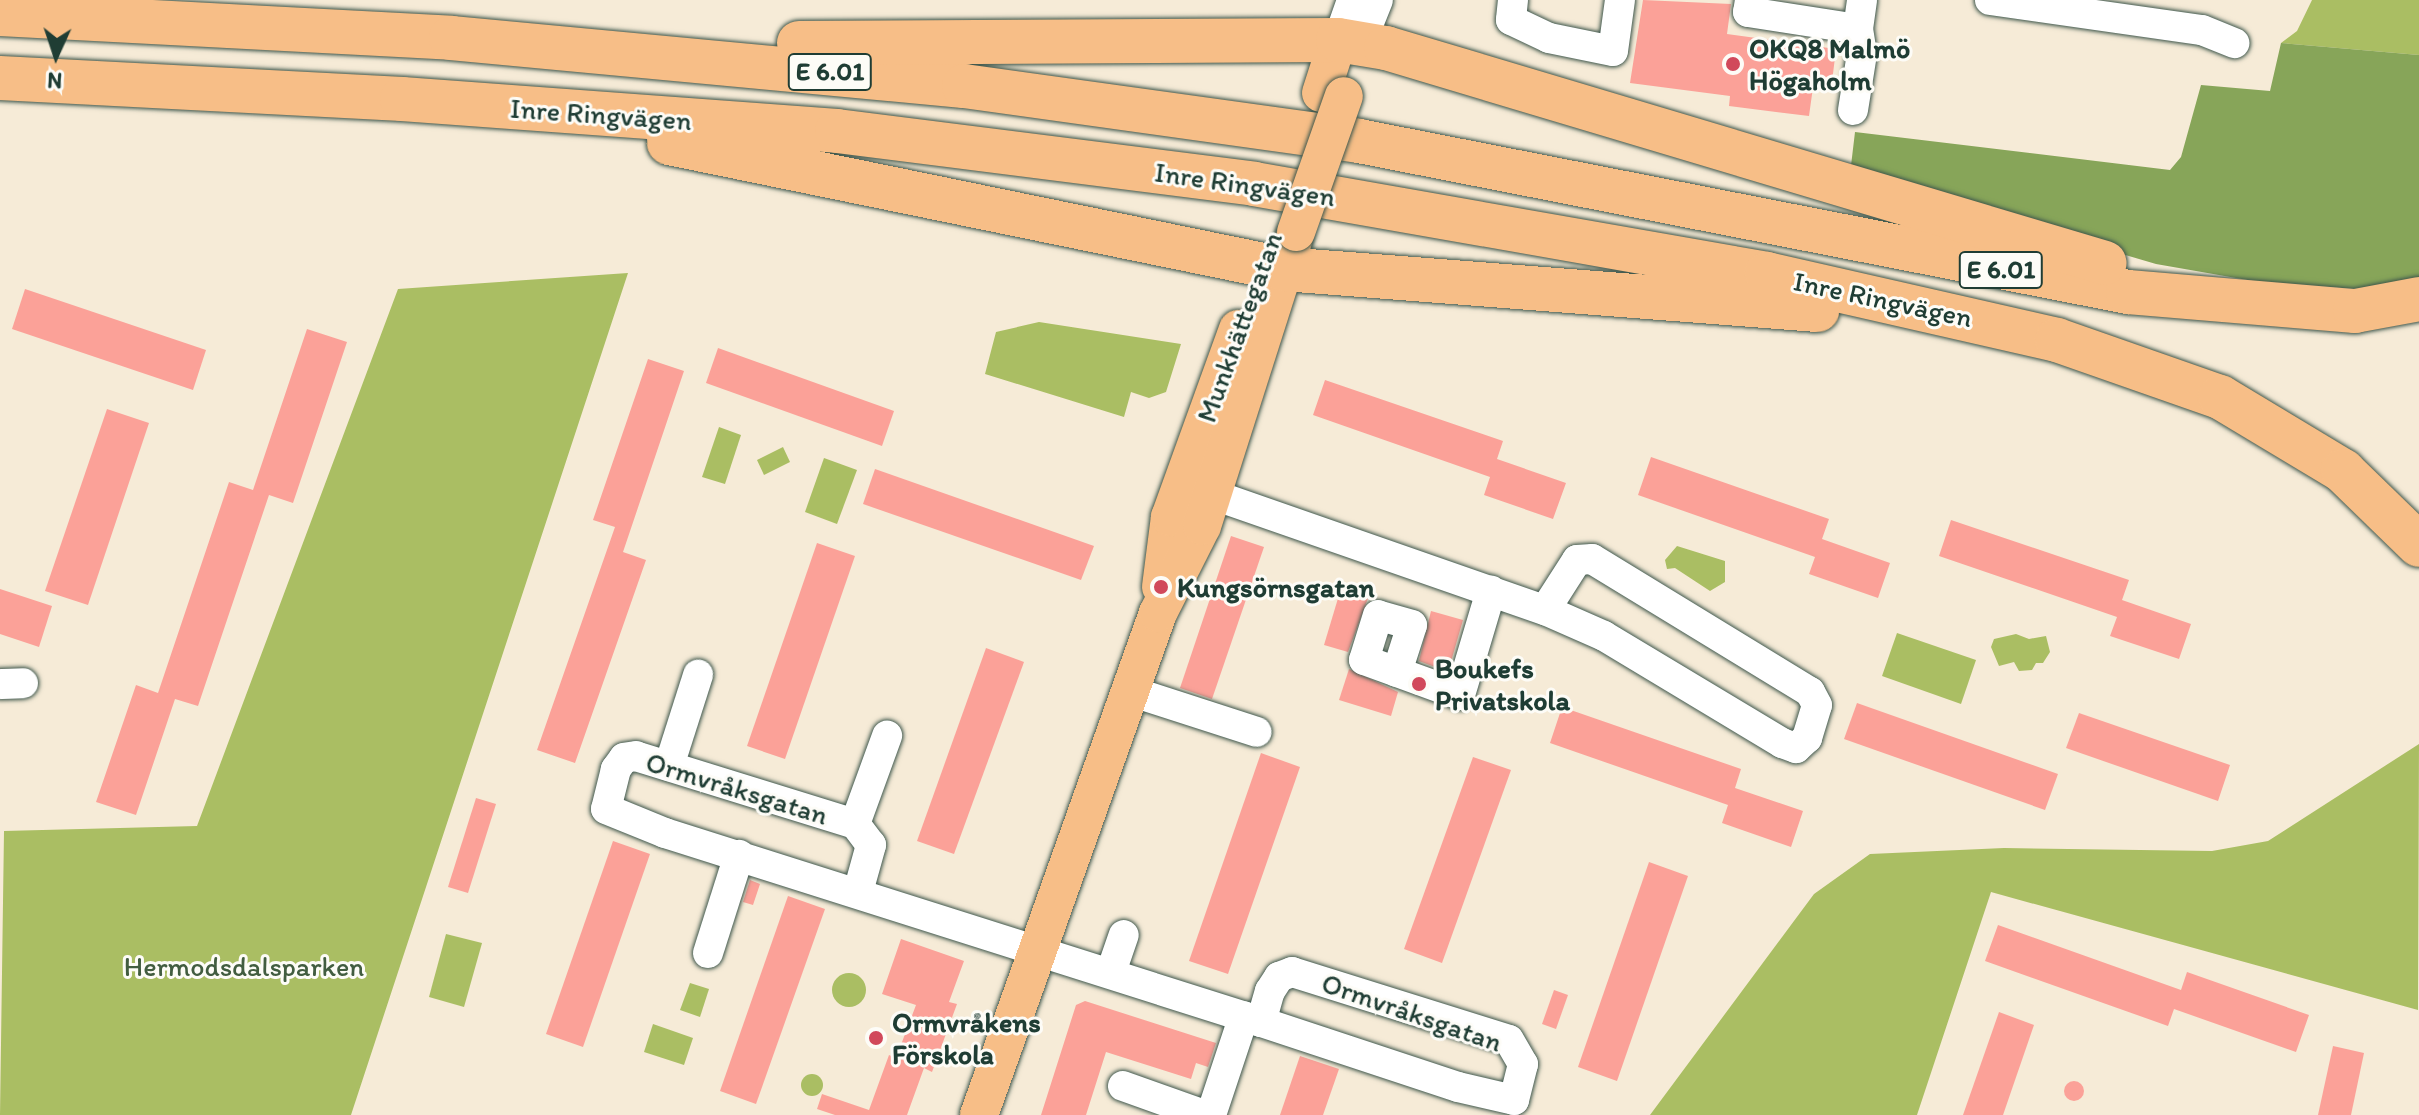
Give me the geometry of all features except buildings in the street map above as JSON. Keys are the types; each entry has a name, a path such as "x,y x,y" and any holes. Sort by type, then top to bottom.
{"highway":[{"name":"Inre Ringvägen","path":"0,14 451,38 759,64 1159,109 1460,159 2078,284 2246,305 2355,311"},
{"path":"451,38 825,44 1349,43 1386,48 2083,257 2355,311 2419,307"},
{"name":"Inre Ringvägen","path":"0,78 402,99 837,131 1363,202 1767,274 1985,321 2167,375 2258,417 2343,471 2419,545"},
{"path":"402,99 1279,248 1840,313 2090,361 2258,417"},
{"name":"E 6.01","path":"2355,311 2419,299"}],"main road":[{"name":"Munkhättegatan","path":"979,1115 1158,613 1202,526 1197,489 1349,43"}],"street":[{"path":"1349,43 1352,0"},
{"path":"1349,43 1378,0"},
{"path":"1513,0 1511,20 1549,38 1613,51 1620,0 1613,0"},
{"path":"1749,0 1748,12 1860,15 1862,54 1853,110"},
{"path":"1990,0 2202,30 2235,43"},
{"path":"1197,489 1545,610 1604,636 1782,743 1796,748 1807,738 1817,705 1810,692 1592,559 1577,560 1545,610"},
{"path":"1397,672 1460,695 1491,591"},
{"path":"669,766 698,675"},
{"path":"1130,691 1257,732"},
{"path":"855,824 887,736"},
{"name":"Ormvråksgatan","path":"858,892 871,845 855,824 669,766 624,758 604,801 606,809 739,855 1038,948 1252,1019 1458,1087 1514,1100 1523,1064 1509,1040 1292,972 1279,977 1252,1019"},
{"path":"708,953 739,855"},
{"path":"1111,972 1124,935"},
{"path":"1211,1115 1252,1019"},
{"path":"1123,1086 1204,1115"}],"green space":[{"path":"2312,0 2419,0 2419,55 2281,43 2297,31"},
{"path":"2281,43 2419,55 2419,284 2356,289 2259,282 2156,264 1850,174 1855,132 2170,170 2181,157 2201,85 2270,91"},
{"name":"Hermodsdalsparken","path":"628,273 351,1115 0,1115 4,831 197,826 398,289"},
{"path":"1039,322 1181,344 1166,392 1149,398 1131,392 1124,417 985,374 996,332"},
{"path":"719,427 741,435 725,484 702,477"},
{"path":"783,447 790,462 764,475 757,460"},
{"path":"824,458 857,470 837,524 805,512"},
{"path":"1677,546 1725,561 1725,582 1710,591 1675,568 1667,569 1665,560"},
{"path":"1897,633 1976,660 1961,704 1882,676"},
{"path":"2016,634 2029,639 2046,636 2050,652 2043,663 2036,663 2032,670 2019,671 2014,662 1999,666 1991,647 1994,639"},
{"path":"2419,744 2418,1010 1991,892 1917,1115 1650,1115 1814,894 1870,854 2004,848 2212,851 2268,841"},
{"path":"446,934 482,943 464,1007 429,997"},
{"path":"849,973 861,978 866,990 861,1002 849,1007 837,1002 832,990 837,978"},
{"path":"690,983 709,989 700,1017 680,1010"},
{"path":"653,1024 693,1038 684,1065 644,1052"},
{"path":"808,1074 816,1074 823,1085 816,1096 808,1096 801,1089 801,1081"}],"place":[{"name":"OKQ8 Malmö Högaholm","path":"1733,64"},
{"name":"Kungsörnsgatan","path":"1161,587"},
{"name":"Boukefs Privatskola","path":"1419,684"},
{"name":"Ormvråkens Förskola","path":"876,1038"}]}
